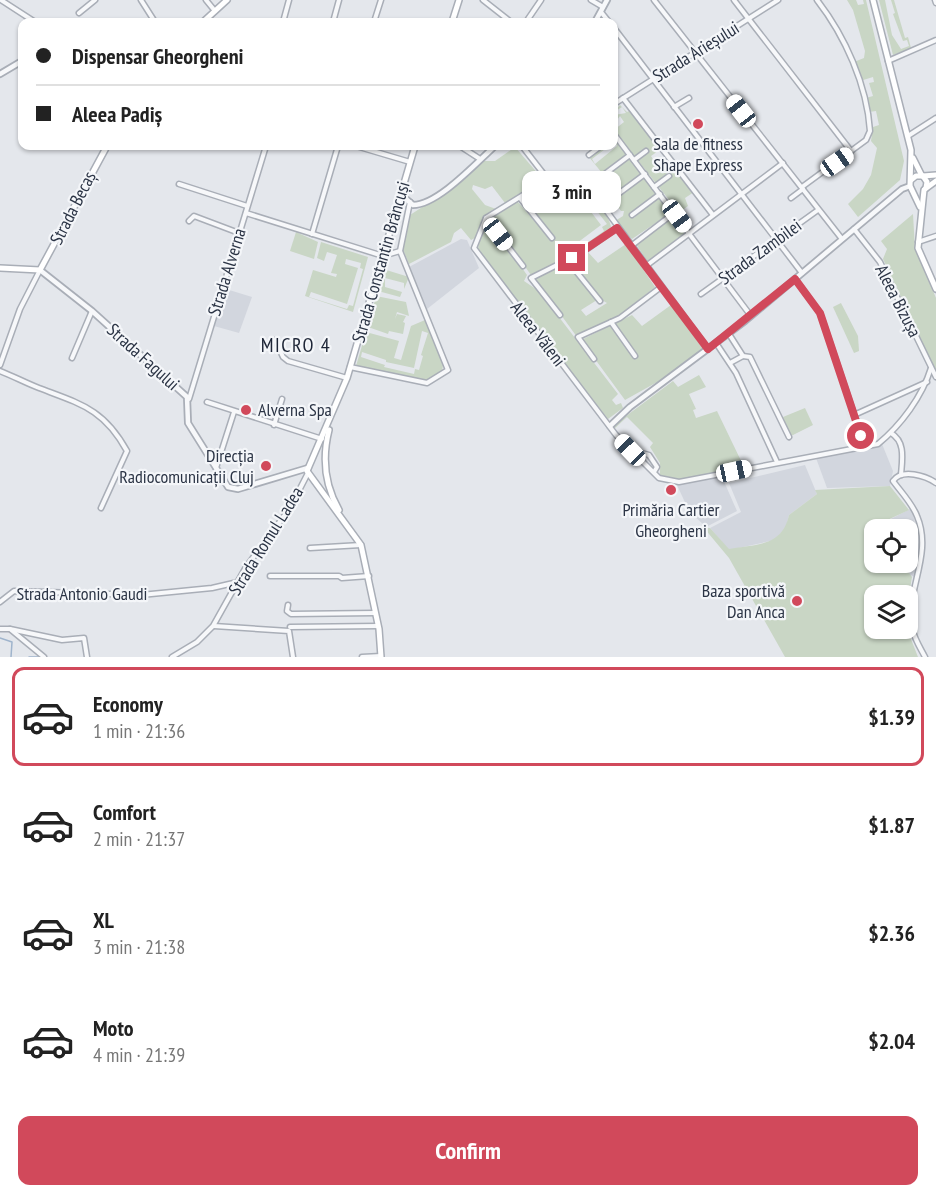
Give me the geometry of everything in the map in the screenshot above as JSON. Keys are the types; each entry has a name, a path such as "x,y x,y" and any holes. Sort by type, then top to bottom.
{"main road":[{"path":"208,18 227,0"},
{"path":"453,18 459,0"},
{"path":"873,0 908,136 911,186 920,207"},
{"name":"Strada Becaș","path":"40,270 105,150"},
{"name":"Strada Constantin Brâncuși","path":"308,471 347,378 414,150"},
{"path":"910,150 926,181 920,207 918,242 922,260 936,289"},
{"path":"911,186 915,176 936,175"},
{"path":"911,186 917,192 936,181"},
{"path":"0,268 40,270"},
{"path":"331,419 324,453 326,474 334,501 351,530"},
{"path":"308,471 361,545 376,613 381,656"}],"street":[{"path":"1,0 29,18"},
{"path":"79,13 95,0"},
{"path":"141,0 152,18"},
{"path":"206,0 215,12"},
{"path":"284,18 289,0"},
{"path":"334,18 339,0"},
{"path":"375,18 381,0"},
{"path":"483,0 506,18"},
{"path":"529,18 541,0"},
{"path":"591,0 607,18"},
{"path":"597,18 607,0"},
{"path":"654,0 842,239"},
{"path":"734,0 851,152"},
{"name":"Strada Arieșului","path":"618,101 778,0"},
{"path":"791,198 868,138 870,131 859,82 836,24 817,0"},
{"path":"618,33 802,273"},
{"path":"888,61 936,40"},
{"path":"0,74 18,63"},
{"path":"622,98 713,215"},
{"path":"674,106 689,98"},
{"path":"908,136 936,118"},
{"path":"618,140 751,316"},
{"name":"Strada Alverna","path":"189,399 265,150"},
{"path":"312,234 337,150"},
{"path":"370,150 410,162"},
{"path":"466,150 480,159"},
{"path":"400,199 406,198 417,205 433,197 454,183 490,150"},
{"path":"525,150 546,177 584,183 603,205 617,228 708,349"},
{"path":"589,155 596,150"},
{"path":"634,160 646,151"},
{"path":"606,173 630,155"},
{"path":"646,266 783,163"},
{"path":"603,205 645,174"},
{"path":"654,187 669,176"},
{"path":"523,266 486,218 541,184 546,177"},
{"path":"178,184 247,206"},
{"path":"610,426 630,407 729,334 902,189 911,186"},
{"path":"350,367 427,383 448,370 400,251 410,202 402,190"},
{"path":"632,215 660,194"},
{"path":"520,198 552,238"},
{"name":"Strada Zambilei","path":"701,294 818,210"},
{"path":"246,213 383,256 400,251"},
{"path":"631,246 674,213"},
{"path":"189,221 194,216 239,232"},
{"name":"Aleea Văleni","path":"486,218 475,240 475,251 637,458"},
{"path":"560,315 531,278 567,260 617,228"},
{"name":"Aleea Bizușa","path":"854,229 886,273 936,377"},
{"path":"918,242 936,236"},
{"path":"567,260 600,300"},
{"path":"0,365 20,309 40,270"},
{"name":"Strada Fagului","path":"40,270 92,311 189,399 186,420 226,485 234,489 308,471"},
{"path":"795,279 820,313 865,447"},
{"path":"594,359 578,337 610,322 661,287"},
{"path":"72,358 92,311"},
{"path":"610,322 635,356"},
{"path":"729,334 743,356"},
{"path":"275,340 283,357 288,361 347,378"},
{"path":"716,343 736,374 777,462"},
{"path":"730,363 743,356 750,357 789,436"},
{"path":"654,472 657,467 649,455 642,453 637,458 661,479 679,482 878,444 891,433 927,382 931,368"},
{"path":"0,371 80,402 103,417 114,429 127,451 101,508"},
{"path":"854,415 927,382"},
{"path":"274,425 282,399"},
{"path":"207,402 322,439"},
{"path":"216,469 234,412"},
{"path":"891,433 898,440 902,450 901,475"},
{"name":"Strada Romul Ladea","path":"172,657 197,642 213,626 254,555 290,508 308,471"},
{"path":"925,657 913,631 911,612 922,561 920,526 917,514 893,481 901,475 923,475 936,483"},
{"path":"310,548 361,545"},
{"path":"270,576 339,576 342,578 369,576"},
{"name":"Strada Antonio Gaudi","path":"0,602 15,591 141,595 212,588 238,582"},
{"path":"288,605 287,611 291,614 376,613"},
{"path":"213,626 290,629 378,626"},
{"path":"0,629 62,640 84,638 87,657"},
{"path":"10,629 44,657"},
{"path":"290,629 293,657"},
{"path":"362,657 381,656"}],"shaded area":[{"path":"461,239 467,240 479,268 427,309 409,267"},
{"path":"226,289 252,297 239,333 214,326"},
{"path":"882,444 893,471 890,486 827,488 816,458"},
{"path":"805,465 817,494 789,515 786,527 775,540 729,550 710,528 741,512 729,483"},
{"path":"722,477 737,511 706,527 689,511 677,485"},
{"path":"912,508 914,519 891,519"}],"green space":[{"path":"847,0 856,0 858,5 864,4 863,0 866,0 904,161 900,180 858,217 848,204 863,189 871,175 877,148 871,141 873,127 879,125 876,111 869,112 866,98 873,96 869,83 874,82 873,77 860,81 854,62 864,58 865,51 853,10"},
{"path":"879,0 885,0 892,35 901,49 909,46 907,40 903,41 893,14 895,13 891,0 894,0 905,38 908,37 911,48 893,55"},
{"path":"622,107 627,112 631,110 661,149 651,156 654,161 666,156 694,192 685,198 688,206 681,211 677,210 618,135 618,127 624,122 620,116 618,119 618,114 626,113"},
{"path":"618,143 626,155 602,173 589,157 598,150 604,150 592,159 595,164 612,150 618,150"},
{"path":"511,150 518,150 540,176 538,182 505,203 492,186 485,189 473,185 472,189 485,205 496,209 485,217 475,238 471,240 461,228 454,233 451,242 409,264 402,247 410,215 464,180 484,161 495,161"},
{"path":"628,159 642,175 604,202 588,181 598,174 606,175"},
{"path":"643,177 656,193 631,213 634,218 659,196 669,214 632,239 615,221 623,216 624,211 621,211 614,201"},
{"path":"580,185 585,187 599,203 611,227 581,251 531,275 490,218 517,201 551,240 554,236 528,207 524,198 535,191 549,208 552,208 559,199","holes":["589,201 607,224 602,227 604,231 580,248 577,243 601,225 585,204"]},
{"path":"913,214 915,249 936,298 936,371 883,259 887,249 881,241"},
{"path":"673,216 685,233 648,262 636,244"},
{"path":"489,221 527,275 524,281 539,291 618,394 612,400 616,405 621,403 623,408 608,419 500,282 478,248 484,226"},
{"path":"296,232 318,242 314,259 290,251"},
{"path":"321,242 368,257 353,312 305,296 313,270 336,277 337,274 331,273 337,255 327,252 324,261 317,258","holes":["346,259 361,263 360,268 363,269 353,306 349,305 347,309 309,297 311,292 347,304 358,268 345,264"]},
{"path":"626,244 655,287 619,316 577,337 535,279 547,271 569,264 597,300 581,310 586,316 607,303 600,299 570,262 587,251 598,263"},
{"path":"383,269 409,277 404,289 404,283 385,278 385,287 402,292 400,297 378,291"},
{"path":"376,296 406,302 409,316 397,312 395,319 397,314 406,316 403,322 405,323 403,334 389,331 388,334 368,327"},
{"path":"841,303 858,336 859,351 854,353 833,307"},
{"path":"671,305 703,349 668,376 625,400 581,340 632,315 642,326"},
{"path":"425,320 443,365 442,372 427,381 356,366 366,332 399,341 394,358 401,360 411,326","holes":["422,331 428,333 419,370 415,369 414,374 384,367 385,365 361,357 362,352 386,360 386,362 414,368"]},
{"path":"699,375 706,387 689,394 696,409 693,410 696,418 717,411 744,467 676,481 660,477 660,463 650,447 653,443 627,417 614,429 614,425 673,381 678,387"},
{"path":"805,408 813,425 791,436 783,417"},
{"path":"890,486 909,510 890,519 864,519 864,573 909,573 912,577 911,585 864,585 864,639 911,639 918,657 785,657 729,558 704,528 710,528 729,549 766,542 774,539 780,533 789,515 817,494 815,490"}],"waterway":[{"path":"0,638 12,642 11,657"},
{"path":"29,657 38,657"}],"place":[{"name":"Sala de fitness Shape Express","path":"698,124"},
{"name":"Alverna Spa","path":"246,410"},
{"name":"Direcția Radiocomunicații Cluj","path":"266,466"},
{"name":"Primăria Cartier Gheorgheni","path":"671,490"},
{"name":"Baza sportivă Dan Anca","path":"797,601"}],"district":[{"name":"MICRO 4","path":"296,345"}],"route":[{"path":"572,258 617,228 708,349 795,279 812,299 820,313 861,436"}]}
